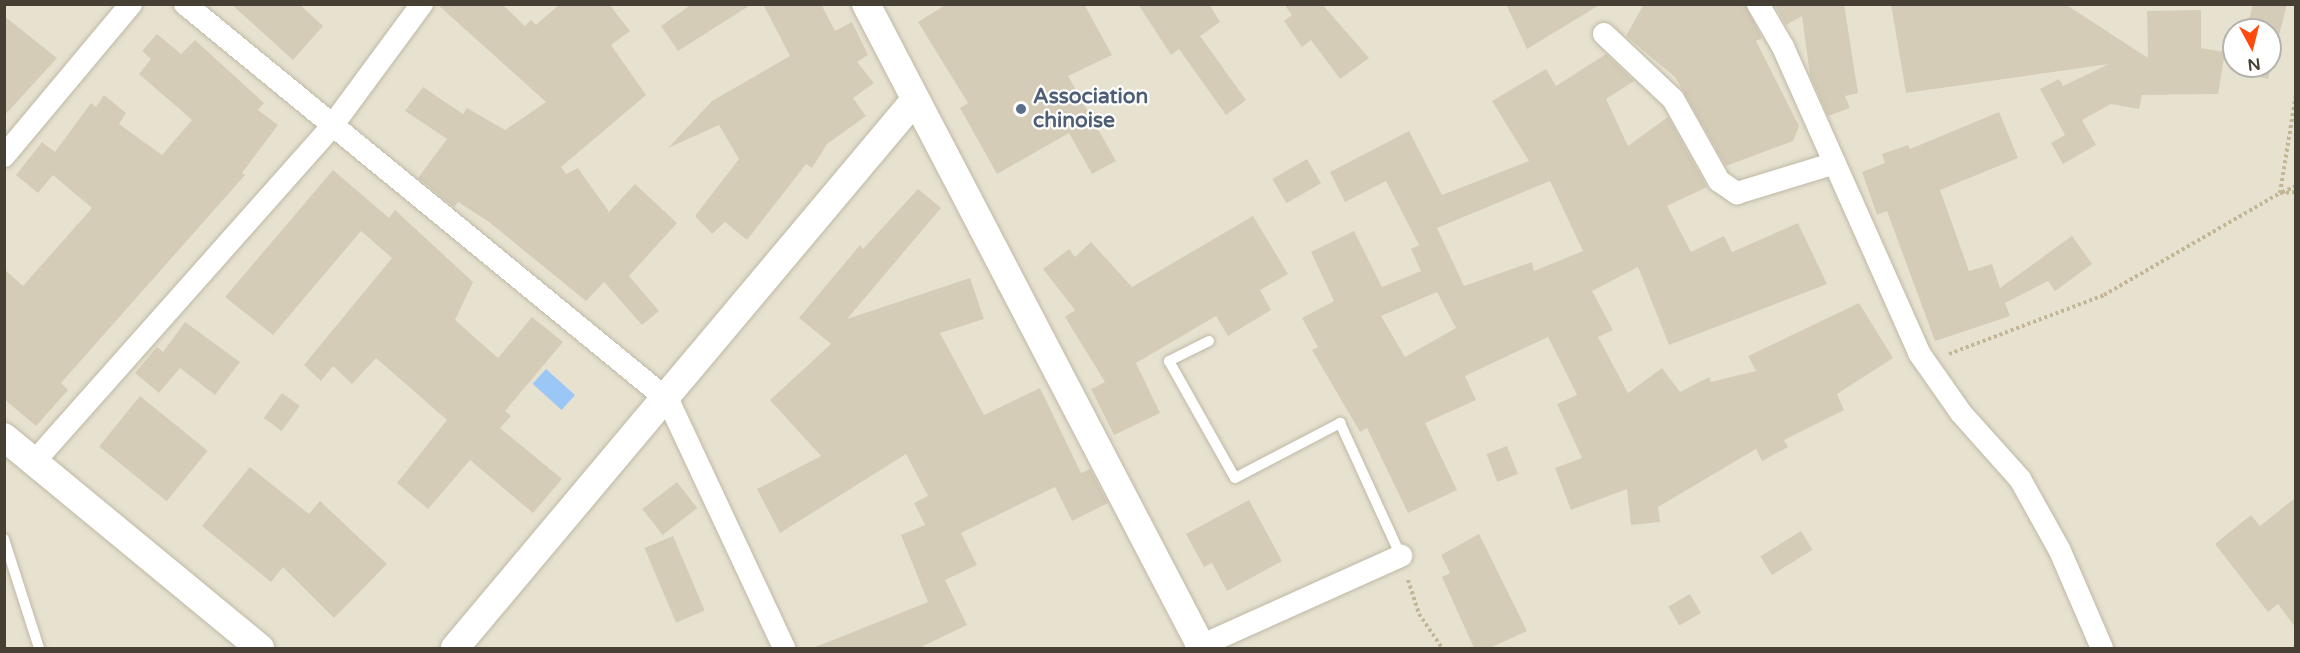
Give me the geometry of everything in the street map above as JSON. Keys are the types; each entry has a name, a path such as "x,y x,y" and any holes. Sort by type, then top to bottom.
{"street":[{"path":"4,156 131,4"},
{"path":"185,4 668,400 784,648"},
{"path":"34,462 332,126 422,4"},
{"path":"866,4 1199,648 1401,556"},
{"path":"1758,4 1835,163 1926,363 1960,413 2020,479 2060,551 2102,648"},
{"path":"1604,34 1673,99 1719,181 1737,193 1835,163"},
{"path":"455,648 668,400 915,100"},
{"path":"4,437 260,648"}],"lane":[{"path":"1209,341 1169,361 1235,478 1340,423 1401,556"},
{"path":"4,539 39,648"}],"path":[{"path":"2280,193 2295,94"},
{"path":"1926,363 2104,295 2295,186"},
{"path":"2280,193 2295,192"},
{"path":"1401,556 1419,614 1442,648"}],"shaded area":[{"path":"5,5 2295,5 2295,648 5,648"}],"water":[{"path":"546,369 575,395 562,410 533,384"}],"building":[{"path":"231,4 299,4 323,26 293,60"},
{"path":"437,4 502,4 525,26 531,20 536,25 560,4 609,4 630,31 611,45 646,95 561,167 566,174 578,168 609,212 635,184 677,223 629,276 659,311 642,325 604,282 586,301 489,222 458,202 454,207 418,178 447,139 405,111 423,87 463,114 467,108 505,130 546,102"},
{"path":"692,4 752,4 678,51 661,26"},
{"path":"763,4 821,4 835,31 852,22 868,55 857,62 874,83 853,98 866,116 827,144 812,168 806,164 747,240 725,222 712,234 695,216 739,159 719,125 668,148 712,101 790,56"},
{"path":"947,4 1084,4 1112,55 1068,76 1116,161 1092,174 1069,133 997,174 960,108 968,103 918,22"},
{"path":"1138,4 1209,4 1220,22 1200,36 1246,100 1226,115 1179,49 1171,55"},
{"path":"1284,4 1322,4 1369,58 1340,79 1311,40 1302,47 1284,21 1292,15"},
{"path":"1506,4 1601,4 1527,49"},
{"path":"1644,4 1745,4 1762,38 1756,41 1799,126 1793,141 1726,166 1675,77 1626,36"},
{"path":"1774,4 1844,4 1858,93 1845,96 1850,108 1828,116 1810,75 1802,16 1786,25"},
{"path":"1891,4 2065,4 2148,58 2147,11 2201,10 2201,48 2222,52 2218,94 2142,95 2139,109 2111,104 2082,120 2096,145 2063,164 2051,143 2065,135 2040,89 2059,79 2063,86 2109,64 1906,93"},
{"path":"2253,4 2287,4 2282,24 2282,18 2249,18"},
{"path":"4,16 57,58 4,116"},
{"path":"157,34 181,54 195,40 264,103 258,110 278,125 242,173 245,175 61,383 68,390 36,426 4,399 4,269 23,286 92,208 53,175 38,193 16,175 42,142 55,152 91,103 96,107 104,95 126,113 119,124 162,155 192,120 139,74 151,59 142,51"},
{"path":"1606,54 1634,81 1606,99 1628,146 1668,117 1707,187 1667,206 1691,252 1724,236 1732,252 1798,223 1827,284 1669,345 1638,267 1592,291 1613,330 1598,337 1628,393 1662,368 1680,392 1709,377 1711,382 1756,371 1748,356 1859,303 1893,358 1837,394 1844,410 1784,440 1788,447 1762,461 1756,449 1658,507 1660,522 1631,525 1627,489 1571,510 1555,468 1582,458 1557,404 1577,395 1548,337 1465,376 1476,400 1425,423 1457,490 1408,513 1367,428 1360,432 1312,350 1318,347 1302,318 1334,301 1311,252 1354,231 1382,287 1421,271 1411,249 1419,245 1386,181 1345,202 1330,172 1409,131 1442,195 1529,161 1492,101 1546,69 1556,86","holes":["1550,181 1583,251 1534,271 1532,262 1464,286 1437,228","1437,292 1456,328 1405,357 1381,316"]},
{"path":"1999,112 2018,158 1940,190 1969,271 1992,264 2000,288 2072,236 2092,264 2055,291 2048,281 2005,303 2010,316 1935,341 1887,211 1877,215 1862,172 1885,163 1882,154 1908,145 1910,149"},
{"path":"1307,159 1321,183 1286,203 1272,179"},
{"path":"333,170 389,218 395,210 473,282 455,320 498,358 532,317 563,342 505,411 511,416 500,428 562,479 533,513 470,460 428,509 397,483 447,420 376,358 352,384 333,366 321,381 304,365 392,258 361,231 273,335 225,297"},
{"path":"918,189 941,208 847,319 970,278 984,319 940,333 984,415 1040,388 1081,473 1090,469 1108,503 1072,521 1055,487 961,533 977,565 945,580 967,625 919,648 813,648 928,602 901,535 925,525 914,503 928,496 906,454 780,533 757,489 821,456 770,400 831,344 799,318 860,245 863,249"},
{"path":"1253,216 1288,274 1260,290 1271,310 1228,336 1216,316 1136,363 1160,413 1114,435 1091,389 1105,382 1065,317 1075,310 1043,269 1069,249 1075,257 1091,242 1132,287"},
{"path":"185,322 240,362 215,395 180,368 159,393 135,373 157,347 163,352"},
{"path":"282,393 300,406 282,431 264,418"},
{"path":"140,396 208,451 167,501 99,447"},
{"path":"1507,446 1518,474 1497,482 1486,454"},
{"path":"250,467 309,514 320,501 387,564 334,618 283,567 271,582 202,526"},
{"path":"677,482 697,508 663,535 642,509"},
{"path":"2295,498 2295,627 2278,604 2268,612 2215,544 2251,515 2260,526"},
{"path":"1249,500 1282,561 1227,591 1212,563 1204,567 1186,534"},
{"path":"1801,531 1813,550 1772,575 1760,556"},
{"path":"1479,534 1527,631 1490,648 1474,648 1442,577 1450,573 1441,555"},
{"path":"673,536 705,611 676,623 644,548"},
{"path":"1690,594 1701,613 1679,626 1668,606"}],"place":[{"name":"Association chinoise","path":"1021,109"}]}
